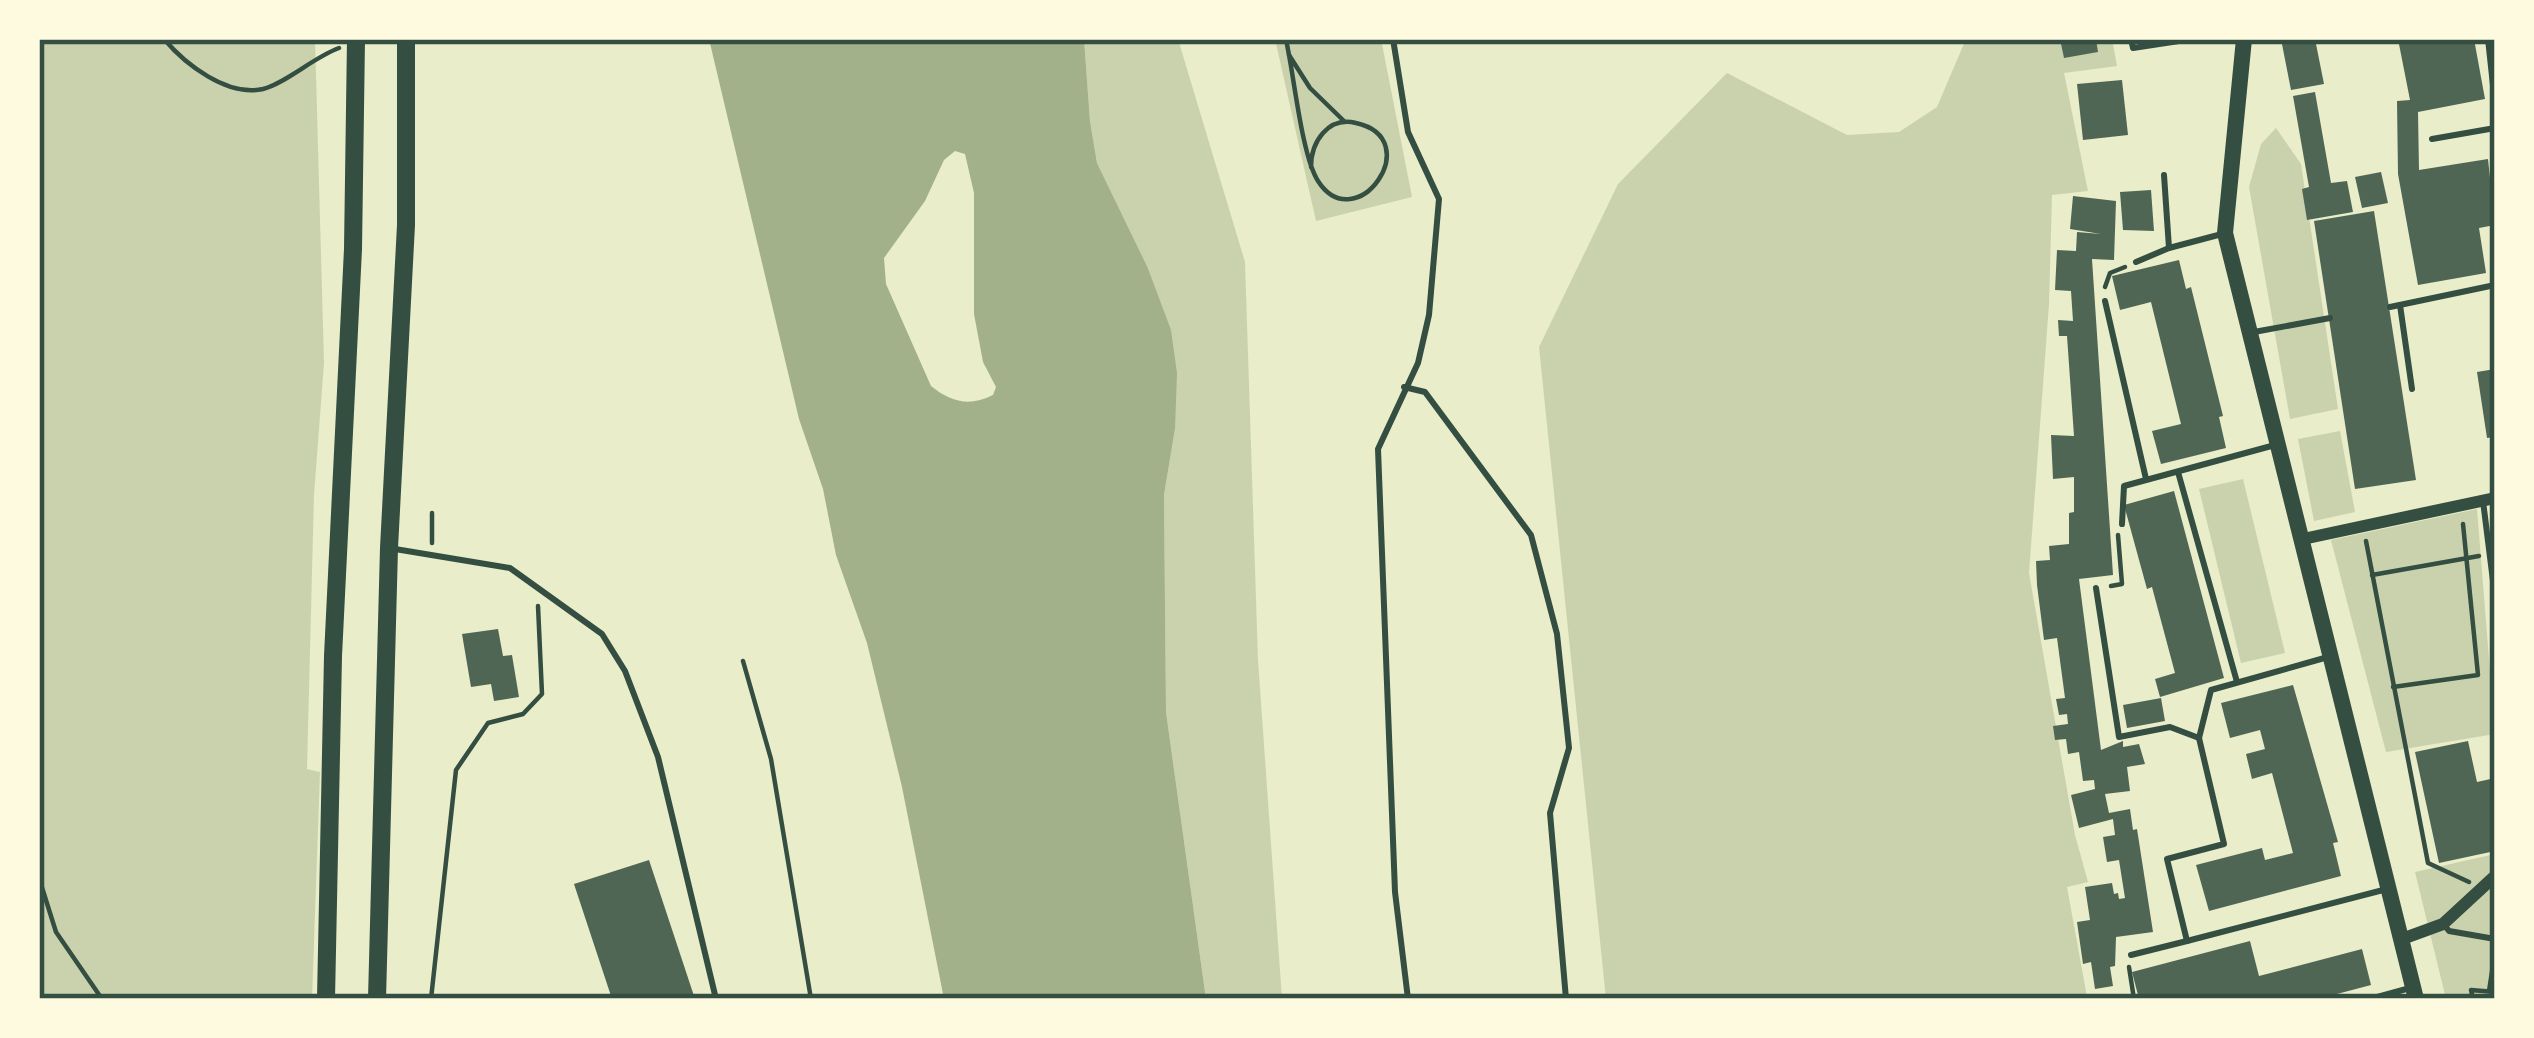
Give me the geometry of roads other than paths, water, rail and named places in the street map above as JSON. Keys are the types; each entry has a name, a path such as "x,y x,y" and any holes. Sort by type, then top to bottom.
{"highway":[{"path":"377,999 389,548 406,225 406,39"},
{"path":"326,999 333,656 353,249 356,41"}],"main road":[{"path":"2244,39 2225,233 2415,993"}],"street":[{"path":"2303,539 2489,500"},
{"path":"2402,939 2443,923 2495,876"}],"lane":[{"path":"1393,39 1408,132 1438,199 1429,315 1418,363 1378,449 1395,892 1408,999"},
{"path":"2131,39 2133,48 2192,39"},
{"path":"2488,39 2495,104"},
{"path":"2432,139 2495,128"},
{"path":"2164,175 2169,248"},
{"path":"2136,262 2225,233"},
{"path":"2390,307 2495,285"},
{"path":"2105,301 2146,480"},
{"path":"2400,305 2412,389"},
{"path":"2250,333 2330,318"},
{"path":"1404,387 1425,392 1531,535 1557,634 1569,748 1550,813 1566,999"},
{"path":"2122,524 2124,486 2278,444"},
{"path":"2179,472 2237,682"},
{"path":"2489,500 2495,597"},
{"path":"389,548 510,568 602,634 625,671 658,757 716,999"},
{"path":"2096,588 2119,737 2170,727 2199,738"},
{"path":"2187,941 2167,859 2224,844 2199,738 2211,690 2332,656"},
{"path":"2131,955 2390,889"},
{"path":"2443,923 2449,931 2495,939"},
{"path":"2370,999 2415,993"}]}
